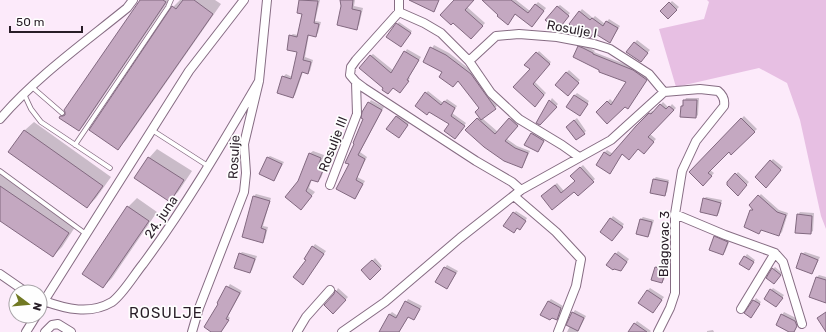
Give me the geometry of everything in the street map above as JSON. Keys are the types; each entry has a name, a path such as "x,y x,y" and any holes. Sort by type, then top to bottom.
{"street":[{"path":"0,119 51,69 127,8 133,0"},
{"name":"24. juna","path":"48,292 87,234 189,71 244,0"},
{"name":"Rosulje","path":"192,332 199,308 244,192 246,173 244,144 259,82 267,0"},
{"path":"399,0 399,12 424,23 441,33 469,61 491,93 519,119 579,157"},
{"name":"Rosulje III","path":"330,185 357,114 356,82 350,75 351,67 399,12"},
{"name":"Rosulje I","path":"469,61 496,36 519,34 557,37 594,44 610,49 649,74 664,92"},
{"name":"24. juna","path":"48,304 80,310 94,309 112,301 123,290 169,228 259,82"},
{"path":"356,82 476,161 512,182 521,190"},
{"name":"Blagovac 3","path":"658,332 670,308 675,293 675,214 682,171 696,141 724,106 725,102 721,93 709,89 664,92"},
{"path":"347,331 385,302 460,238 521,190 611,140 664,92"},
{"path":"514,196 556,232 581,259 576,286 558,332"},
{"path":"675,214 725,235 775,253 783,262 802,324"},
{"path":"741,310 775,253"},
{"path":"0,274 14,284"},
{"path":"297,332 306,317 330,290"},
{"path":"45,332 52,325 58,324 71,332"}],"lane":[{"path":"75,145 168,8 171,0"},
{"path":"32,87 62,113"},
{"path":"24,94 31,109 41,122 110,168"},
{"path":"85,124 85,129"},
{"path":"152,130 208,166"},
{"path":"0,171 87,234"}],"shaded area":[{"path":"707,0 826,0 826,229 821,216 800,120 787,83 759,68 676,87 659,29 704,19 709,2"}],"building":[{"path":"140,0 163,0 166,2 79,131 59,118 60,116 65,115 64,110"},
{"path":"183,0 194,0 213,14 118,150 89,130 172,6 176,9"},
{"path":"299,0 318,1 314,23 319,24 316,37 308,35 303,60 311,62 308,74 302,72 293,98 277,93 282,76 291,79 297,52 287,50 289,35 297,37 302,14 297,13"},
{"path":"340,0 353,0 352,9 361,11 357,30 337,25 341,6"},
{"path":"409,0 439,0 434,12"},
{"path":"454,0 474,0 465,10 483,26 471,39 453,23 451,25 440,15"},
{"path":"482,0 511,0 528,13 535,4 544,11 532,27 515,14 508,25"},
{"path":"669,2 677,10 668,19 660,11"},
{"path":"557,6 569,16 558,30 545,20"},
{"path":"579,11 590,20 592,18 603,26 606,21 618,28 610,43 594,33 590,38 582,36 569,24"},
{"path":"396,23 411,33 401,47 386,37"},
{"path":"634,42 648,53 641,62 626,52"},
{"path":"578,46 593,54 633,70 647,80 628,109 625,107 607,124 596,112 607,101 611,105 626,82 599,72 599,70 573,57"},
{"path":"430,47 446,55 471,74 496,109 481,120 475,112 479,108 458,81 453,87 439,77 442,72 423,62"},
{"path":"404,51 419,60 407,80 409,81 400,93 393,88 388,94 359,68 370,55 391,73"},
{"path":"536,52 550,64 533,84 544,95 535,107 513,87 530,69 524,65"},
{"path":"566,72 579,83 568,96 555,85"},
{"path":"425,92 441,105 444,101 455,108 451,116 465,126 455,139 444,131 449,124 429,112 427,115 415,106"},
{"path":"574,95 588,104 580,116 566,107"},
{"path":"549,100 557,107 540,125 536,123"},
{"path":"683,100 697,100 696,118 680,117"},
{"path":"368,102 382,110 358,155 365,159 356,180 363,184 355,199 336,189 349,164 345,163 363,119 361,118 362,112"},
{"path":"660,104 666,109 669,106 674,110 648,137 654,142 644,154 638,149 629,160 622,154 610,174 596,165 604,152 610,156 636,126 649,113 651,114"},
{"path":"396,116 408,125 399,138 386,129"},
{"path":"477,118 495,134 509,118 518,126 505,141 515,148 528,153 522,168 504,161 484,147 465,130"},
{"path":"741,118 755,132 731,155 729,152 708,173 712,176 703,186 689,172"},
{"path":"574,120 585,134 576,140 566,127"},
{"path":"24,130 103,186 87,208 8,152"},
{"path":"531,133 544,141 538,152 524,145"},
{"path":"309,153 321,158 318,166 324,168 318,182 311,180 306,191 312,196 301,210 285,197 298,181"},
{"path":"148,157 184,180 170,202 134,178"},
{"path":"267,157 282,164 274,181 259,174"},
{"path":"770,160 781,170 766,188 755,177"},
{"path":"580,167 594,182 578,196 574,192 552,210 541,196 555,185 561,193 575,181 570,176"},
{"path":"735,173 747,185 738,196 727,185 727,182"},
{"path":"653,179 668,182 665,196 650,193"},
{"path":"0,186 69,233 53,257 0,221"},
{"path":"758,195 777,212 786,215 779,236 761,230 759,234 744,227 750,210 753,210 749,205"},
{"path":"253,196 270,201 261,228 266,230 263,243 242,237"},
{"path":"703,198 721,203 717,216 700,212"},
{"path":"127,206 149,221 103,288 82,274"},
{"path":"513,212 526,221 520,230 517,228 514,233 503,226"},
{"path":"797,214 812,216 811,234 795,233"},
{"path":"610,218 623,227 612,241 600,232"},
{"path":"640,219 652,222 648,237 636,234"},
{"path":"714,236 728,242 723,255 709,250"},
{"path":"312,246 324,254 303,285 293,277 306,260 304,259"},
{"path":"239,253 255,259 250,273 234,268"},
{"path":"615,253 627,262 621,271 613,270 606,265"},
{"path":"801,253 818,260 812,274 796,268"},
{"path":"744,256 754,262 749,270 739,264"},
{"path":"372,260 381,269 370,280 361,270"},
{"path":"444,267 456,273 447,289 435,282"},
{"path":"655,267 666,270 662,283 651,280"},
{"path":"772,268 781,275 774,284 766,278"},
{"path":"816,277 826,280 826,303 809,297"},
{"path":"226,286 240,293 226,319 229,320 221,332 211,332 204,327 218,304 217,303"},
{"path":"770,289 783,298 776,307 764,299"},
{"path":"335,290 346,300 333,314 324,305 334,294"},
{"path":"647,290 662,300 653,313 638,303"},
{"path":"753,300 760,304 751,318 744,313"},
{"path":"405,301 420,309 414,320 408,317 399,332 379,332 389,314 396,318"},
{"path":"548,301 561,308 557,320 552,318 550,320 540,315"},
{"path":"572,312 584,318 578,331 566,325"},
{"path":"826,312 826,332 817,318"},
{"path":"781,314 795,321 797,326 794,332 789,332 776,325"},
{"path":"634,323 647,332 628,332"}],"district":[{"name":"ROSULJE","path":"166,313"}]}
